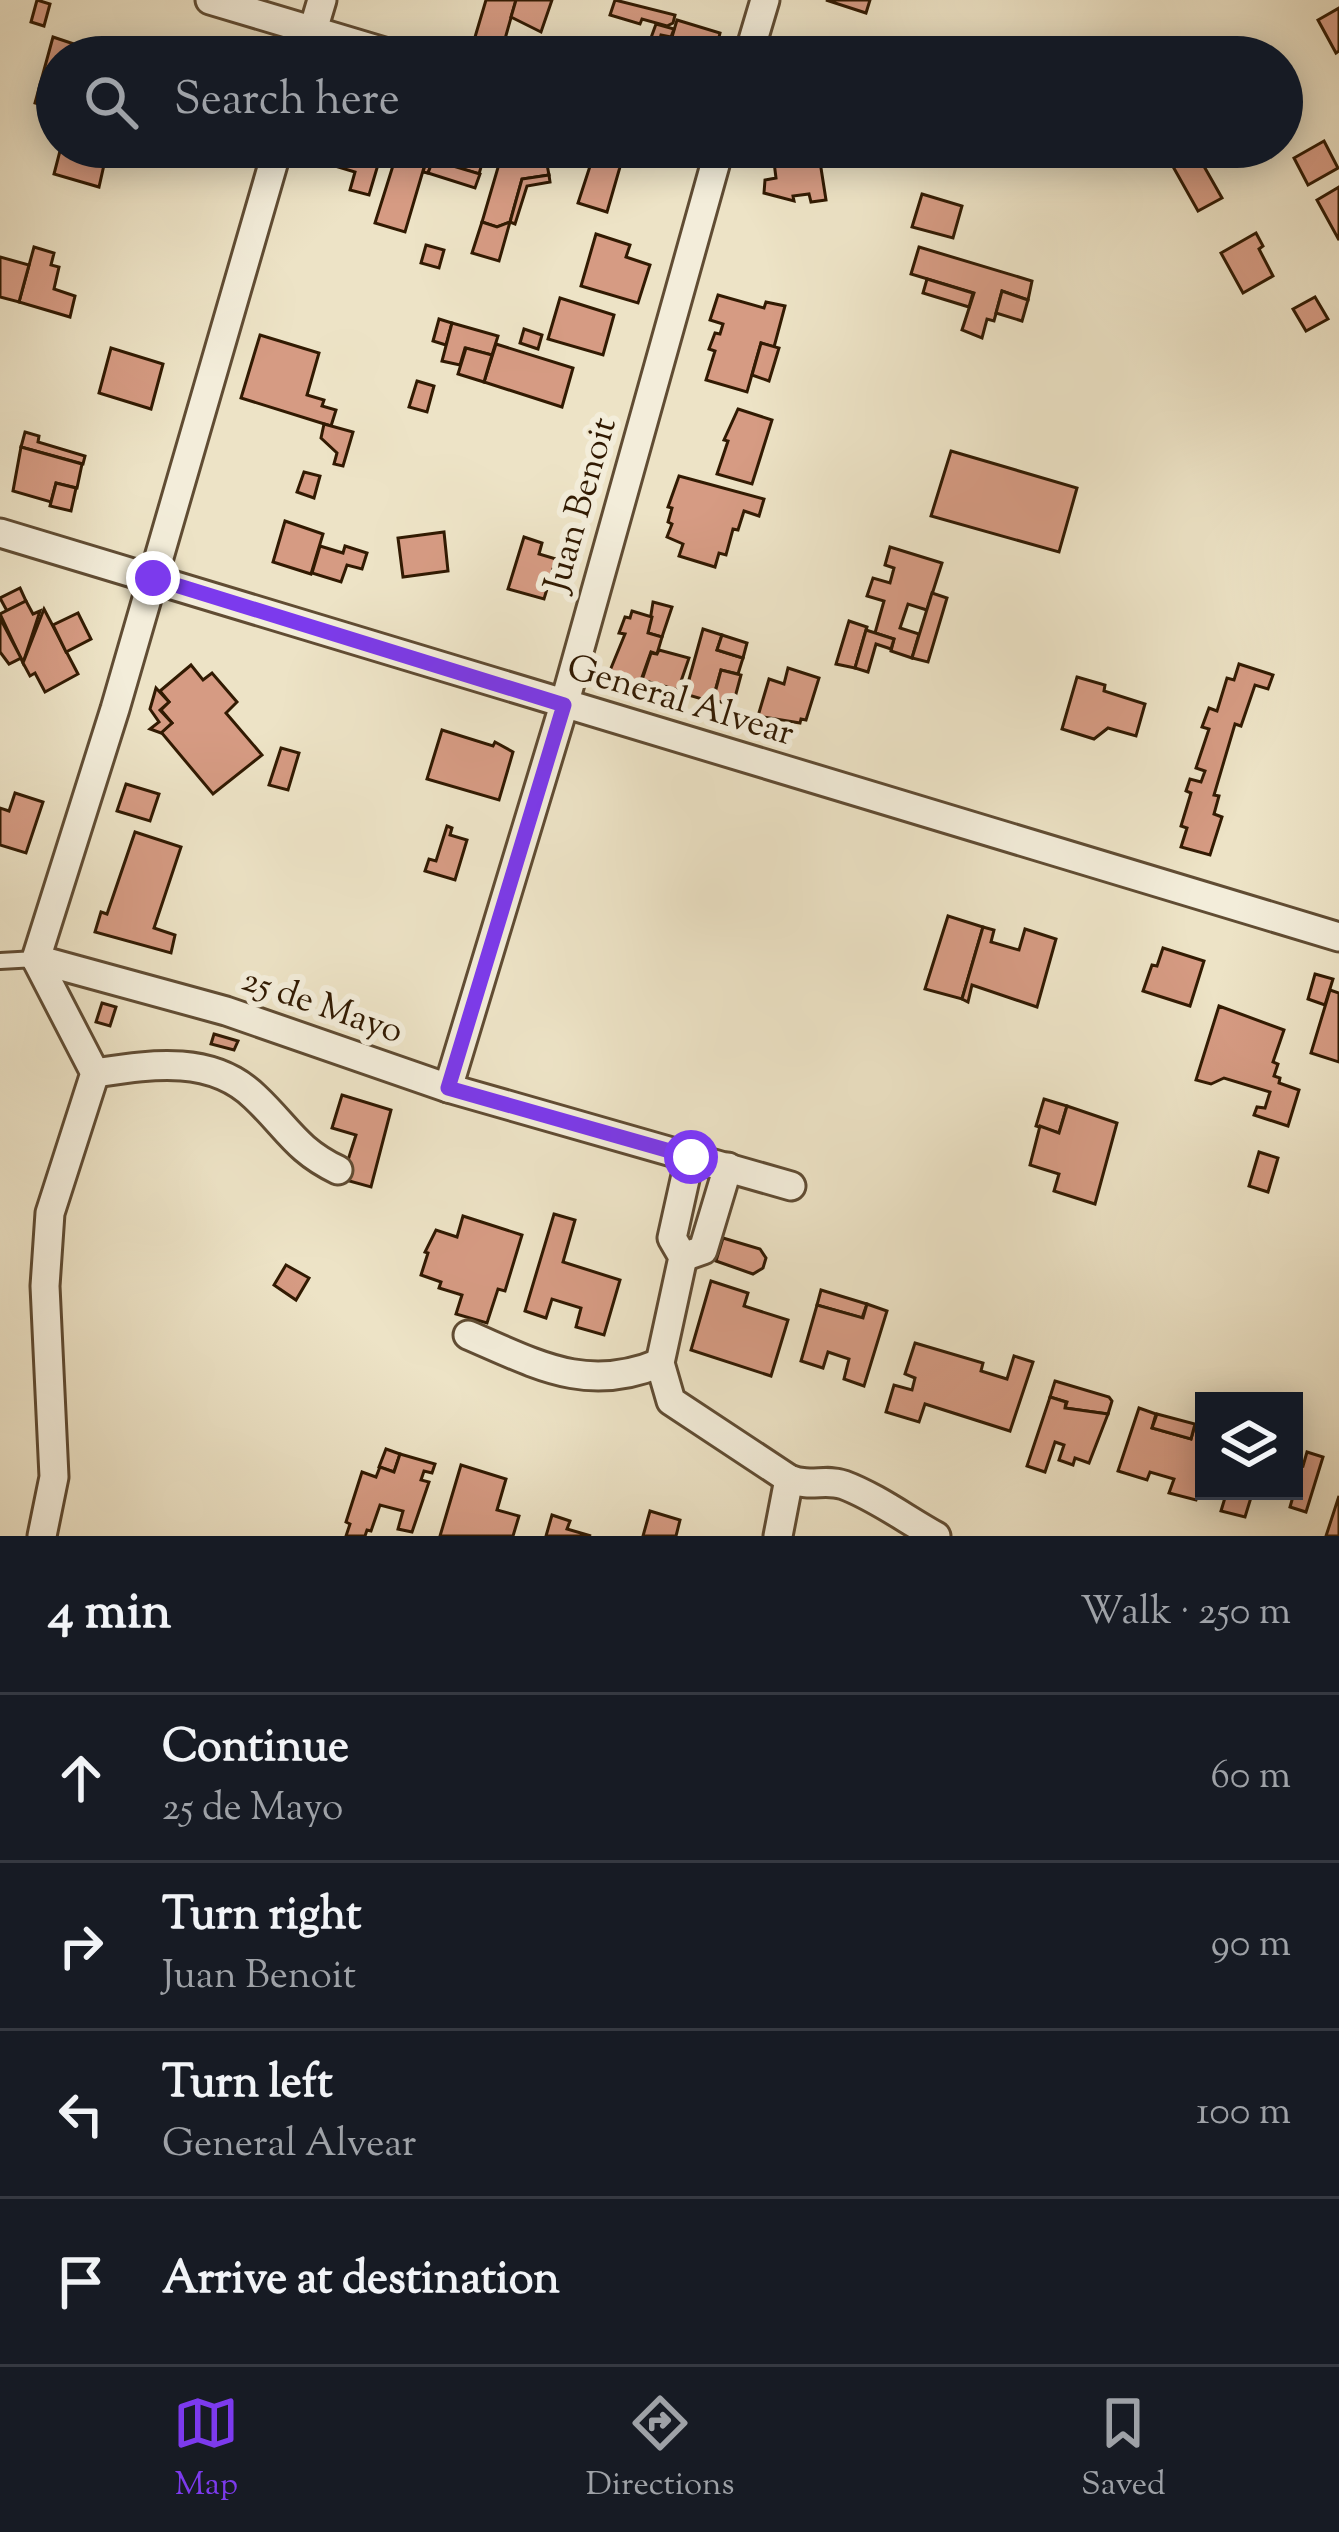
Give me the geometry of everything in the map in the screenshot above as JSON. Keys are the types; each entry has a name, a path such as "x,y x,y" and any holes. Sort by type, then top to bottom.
{"street":[{"path":"210,0 290,36"},
{"path":"311,36 322,0"},
{"path":"754,36 765,0"},
{"path":"42,1536 54,1478 44,1286 50,1213 95,1073 36,959 272,168"},
{"name":"Juan Benoit","path":"448,1088 564,705 708,168"},
{"name":"General Alvear","path":"0,533 1339,938"},
{"name":"25 de Mayo","path":"36,959 226,1011 448,1088 791,1186"},
{"path":"95,1073 160,1063 221,1073 252,1094 308,1155 338,1170"},
{"path":"691,1157 672,1238 683,1257 660,1364 671,1401 789,1479 808,1486 843,1485 936,1536"},
{"path":"683,1257 703,1250 728,1167"},
{"path":"468,1335 541,1366 584,1377 626,1377 660,1364"},
{"path":"778,1536 789,1479"}],"lane":[{"path":"0,961 36,959"}],"building":[{"path":"37,0 50,4 44,26 31,22"},
{"path":"486,0 516,0 506,36 475,36"},
{"path":"516,0 552,0 541,32 511,17"},
{"path":"615,0 675,15 673,23 667,26 642,19 640,24 610,15"},
{"path":"826,0 870,0 866,13"},
{"path":"1339,8 1339,51 1336,53 1318,20"},
{"path":"677,20 720,33 719,36 672,36"},
{"path":"656,24 674,29 671,36 652,36"},
{"path":"1324,141 1338,168 1308,185 1299,168 1303,168 1303,153"},
{"path":"56,168 103,168 99,187 54,174"},
{"path":"342,168 377,168 369,195 350,190 355,172"},
{"path":"392,168 424,168 405,232 375,223"},
{"path":"430,168 460,168 480,174 475,188 428,173"},
{"path":"498,168 548,168 549,175 522,179 510,222 497,227 482,222"},
{"path":"589,168 620,168 607,212 578,203"},
{"path":"775,168 821,168 826,200 811,202 809,194 793,196 794,201 764,193 765,180 776,178"},
{"path":"1174,168 1205,168 1222,198 1198,211"},
{"path":"549,175 550,182 527,186 515,224 510,222 522,179"},
{"path":"1339,187 1339,240 1317,200"},
{"path":"922,194 962,206 953,238 912,227"},
{"path":"482,222 497,227 510,222 499,261 472,253"},
{"path":"1256,233 1273,276 1243,293 1221,253"},
{"path":"596,234 630,245 626,257 650,265 638,303 581,286"},
{"path":"426,245 444,250 439,268 421,263"},
{"path":"34,247 54,253 51,265 59,267 54,289 75,296 70,317 19,302"},
{"path":"919,247 1032,281 1028,300 1002,291 994,321 987,319 982,338 962,330 974,293 911,274"},
{"path":"0,257 29,265 19,302 0,297"},
{"path":"927,279 973,293 969,307 923,293"},
{"path":"1002,291 1028,300 1022,321 996,313"},
{"path":"718,295 764,308 766,302 785,306 774,347 761,343 747,392 706,380 715,351 709,349 723,324 710,320"},
{"path":"1315,297 1328,319 1306,331 1293,309"},
{"path":"560,298 614,315 603,355 548,339"},
{"path":"439,319 452,323 446,345 433,341"},
{"path":"452,323 498,336 492,355 465,348 460,365 442,361"},
{"path":"524,329 542,335 538,349 520,343"},
{"path":"260,335 319,353 307,395 336,410 331,426 241,398"},
{"path":"761,343 779,348 769,381 752,375"},
{"path":"496,344 573,368 562,407 484,382"},
{"path":"111,348 163,364 151,409 99,393"},
{"path":"466,348 492,355 484,382 458,374"},
{"path":"417,381 434,386 427,412 409,407"},
{"path":"738,409 772,420 752,484 717,474 728,441 724,440"},
{"path":"324,424 353,432 343,466 334,464 337,453 321,438"},
{"path":"25,432 39,436 38,442 85,456 83,464 21,447"},
{"path":"21,447 82,464 77,488 56,483 51,502 13,491"},
{"path":"951,451 1077,488 1059,552 931,516"},
{"path":"304,472 320,476 314,498 297,492"},
{"path":"679,476 764,499 759,516 744,511 726,555 719,553 715,567 679,556 683,544 667,537 672,524 668,522 672,508 668,507"},
{"path":"56,483 76,488 71,511 50,506"},
{"path":"285,521 323,534 311,574 273,562"},
{"path":"444,532 448,571 403,577 398,538"},
{"path":"524,537 542,543 539,554 556,559 544,599 508,589"},
{"path":"320,546 343,553 345,546 367,553 362,569 347,565 341,582 312,573"},
{"path":"890,547 942,563 927,610 908,604 900,628 919,634 912,658 891,651 894,639 875,633 884,601 867,596 873,578 890,583 894,568 885,565"},
{"path":"20,588 26,601 7,611 0,598"},
{"path":"932,593 947,598 928,662 912,658"},
{"path":"26,601 33,614 40,611 23,663 0,614"},
{"path":"653,602 672,607 662,637 648,633"},
{"path":"44,609 78,674 45,692 23,663"},
{"path":"632,611 652,617 648,633 662,637 640,683 609,673 625,634 619,633"},
{"path":"78,613 91,639 66,652 53,625"},
{"path":"0,618 21,658 9,664 0,652"},
{"path":"849,621 867,627 855,668 836,664"},
{"path":"703,629 722,635 717,650 743,658 738,674 721,670 712,702 685,694"},
{"path":"866,630 894,639 891,649 876,644 868,672 855,668"},
{"path":"722,635 747,643 743,658 717,650"},
{"path":"659,650 689,658 678,690 642,680 651,653"},
{"path":"1239,664 1273,675 1268,689 1255,685 1241,726 1235,724 1214,795 1219,796 1214,814 1222,817 1210,855 1181,847 1187,828 1181,826 1191,793 1186,791 1190,779 1201,782 1205,771 1196,768 1209,729 1202,727 1209,708 1217,711 1227,678 1234,680"},
{"path":"191,665 203,680 212,673 237,702 226,713 262,755 213,794 161,732 172,723 161,710 169,702 160,691"},
{"path":"788,668 819,678 806,720 758,716 769,679 784,684"},
{"path":"721,670 741,675 733,705 713,700"},
{"path":"1077,677 1145,704 1136,736 1108,728 1094,739 1062,729"},
{"path":"156,688 169,702 160,710 172,723 161,733 150,729 159,722 150,709"},
{"path":"442,730 493,746 495,742 513,752 499,800 427,779"},
{"path":"281,748 299,753 288,790 269,785"},
{"path":"126,784 159,794 150,821 117,811"},
{"path":"15,793 43,802 26,853 0,845 0,808 9,811"},
{"path":"447,826 452,828 450,835 467,840 455,880 425,871 429,859 436,861"},
{"path":"135,832 181,847 154,928 175,935 171,953 95,932 101,912 107,914"},
{"path":"948,916 983,927 962,999 925,989"},
{"path":"983,927 994,930 991,942 1019,950 1025,929 1056,939 1037,1007 972,985 968,1002 962,999"},
{"path":"1163,948 1204,961 1190,1006 1143,991"},
{"path":"1315,974 1333,979 1325,1005 1308,999"},
{"path":"1330,990 1339,993 1339,1062 1311,1053"},
{"path":"102,1003 116,1007 110,1026 96,1022"},
{"path":"1219,1006 1284,1030 1273,1062 1278,1064 1274,1076 1280,1078 1279,1083 1299,1090 1288,1126 1254,1115 1257,1107 1265,1108 1270,1092 1224,1078 1211,1084 1196,1080"},
{"path":"214,1034 238,1041 234,1050 211,1044"},
{"path":"342,1095 391,1110 371,1187 342,1179 356,1135 332,1128"},
{"path":"1044,1099 1067,1106 1059,1133 1036,1126"},
{"path":"1067,1106 1117,1123 1095,1204 1054,1191 1059,1174 1030,1165 1040,1126 1059,1133"},
{"path":"1259,1152 1278,1158 1268,1192 1249,1186"},
{"path":"554,1214 575,1220 563,1262 620,1280 604,1335 576,1327 581,1308 552,1299 546,1318 525,1311"},
{"path":"463,1216 522,1235 505,1291 498,1289 487,1323 456,1314 462,1295 439,1288 441,1282 421,1275 436,1230 457,1237"},
{"path":"723,1238 760,1249 766,1258 763,1268 753,1274 716,1261"},
{"path":"286,1265 309,1278 296,1300 274,1285"},
{"path":"711,1281 748,1293 744,1306 788,1320 771,1376 691,1350"},
{"path":"821,1290 867,1304 862,1318 817,1305"},
{"path":"867,1304 887,1311 864,1386 844,1379 849,1359 828,1352 823,1368 801,1361 817,1305 863,1318"},
{"path":"915,1343 983,1363 981,1371 1007,1379 1014,1356 1033,1362 1010,1431 925,1404 919,1422 886,1412 894,1385 912,1390 915,1378 905,1374"},
{"path":"1055,1381 1109,1397 1108,1414 1065,1408 1067,1402 1050,1397"},
{"path":"1050,1397 1066,1402 1065,1408 1108,1414 1089,1463 1059,1460 1064,1445 1055,1442 1045,1472 1027,1466"},
{"path":"1139,1408 1156,1414 1152,1428 1191,1439 1195,1425 1195,1500 1169,1493 1174,1479 1150,1472 1147,1480 1118,1471"},
{"path":"1157,1414 1195,1424 1191,1439 1152,1428"},
{"path":"386,1449 400,1454 394,1472 379,1467"},
{"path":"1307,1452 1323,1457 1306,1512 1290,1507 1292,1500 1303,1500"},
{"path":"400,1454 435,1464 432,1473 424,1471 421,1480 429,1482 412,1532 398,1529 403,1511 380,1505 371,1531 365,1536 346,1536 362,1472 376,1477 380,1467 394,1472"},
{"path":"461,1465 506,1479 497,1510 519,1516 513,1536 440,1536"},
{"path":"1339,1496 1339,1536 1326,1536"},
{"path":"1224,1500 1250,1500 1245,1517 1221,1511"},
{"path":"650,1511 680,1520 676,1536 643,1536"},
{"path":"552,1515 570,1521 567,1529 591,1536 546,1536"}],"route":[{"path":"153,578 564,705 448,1088 691,1157"}]}
